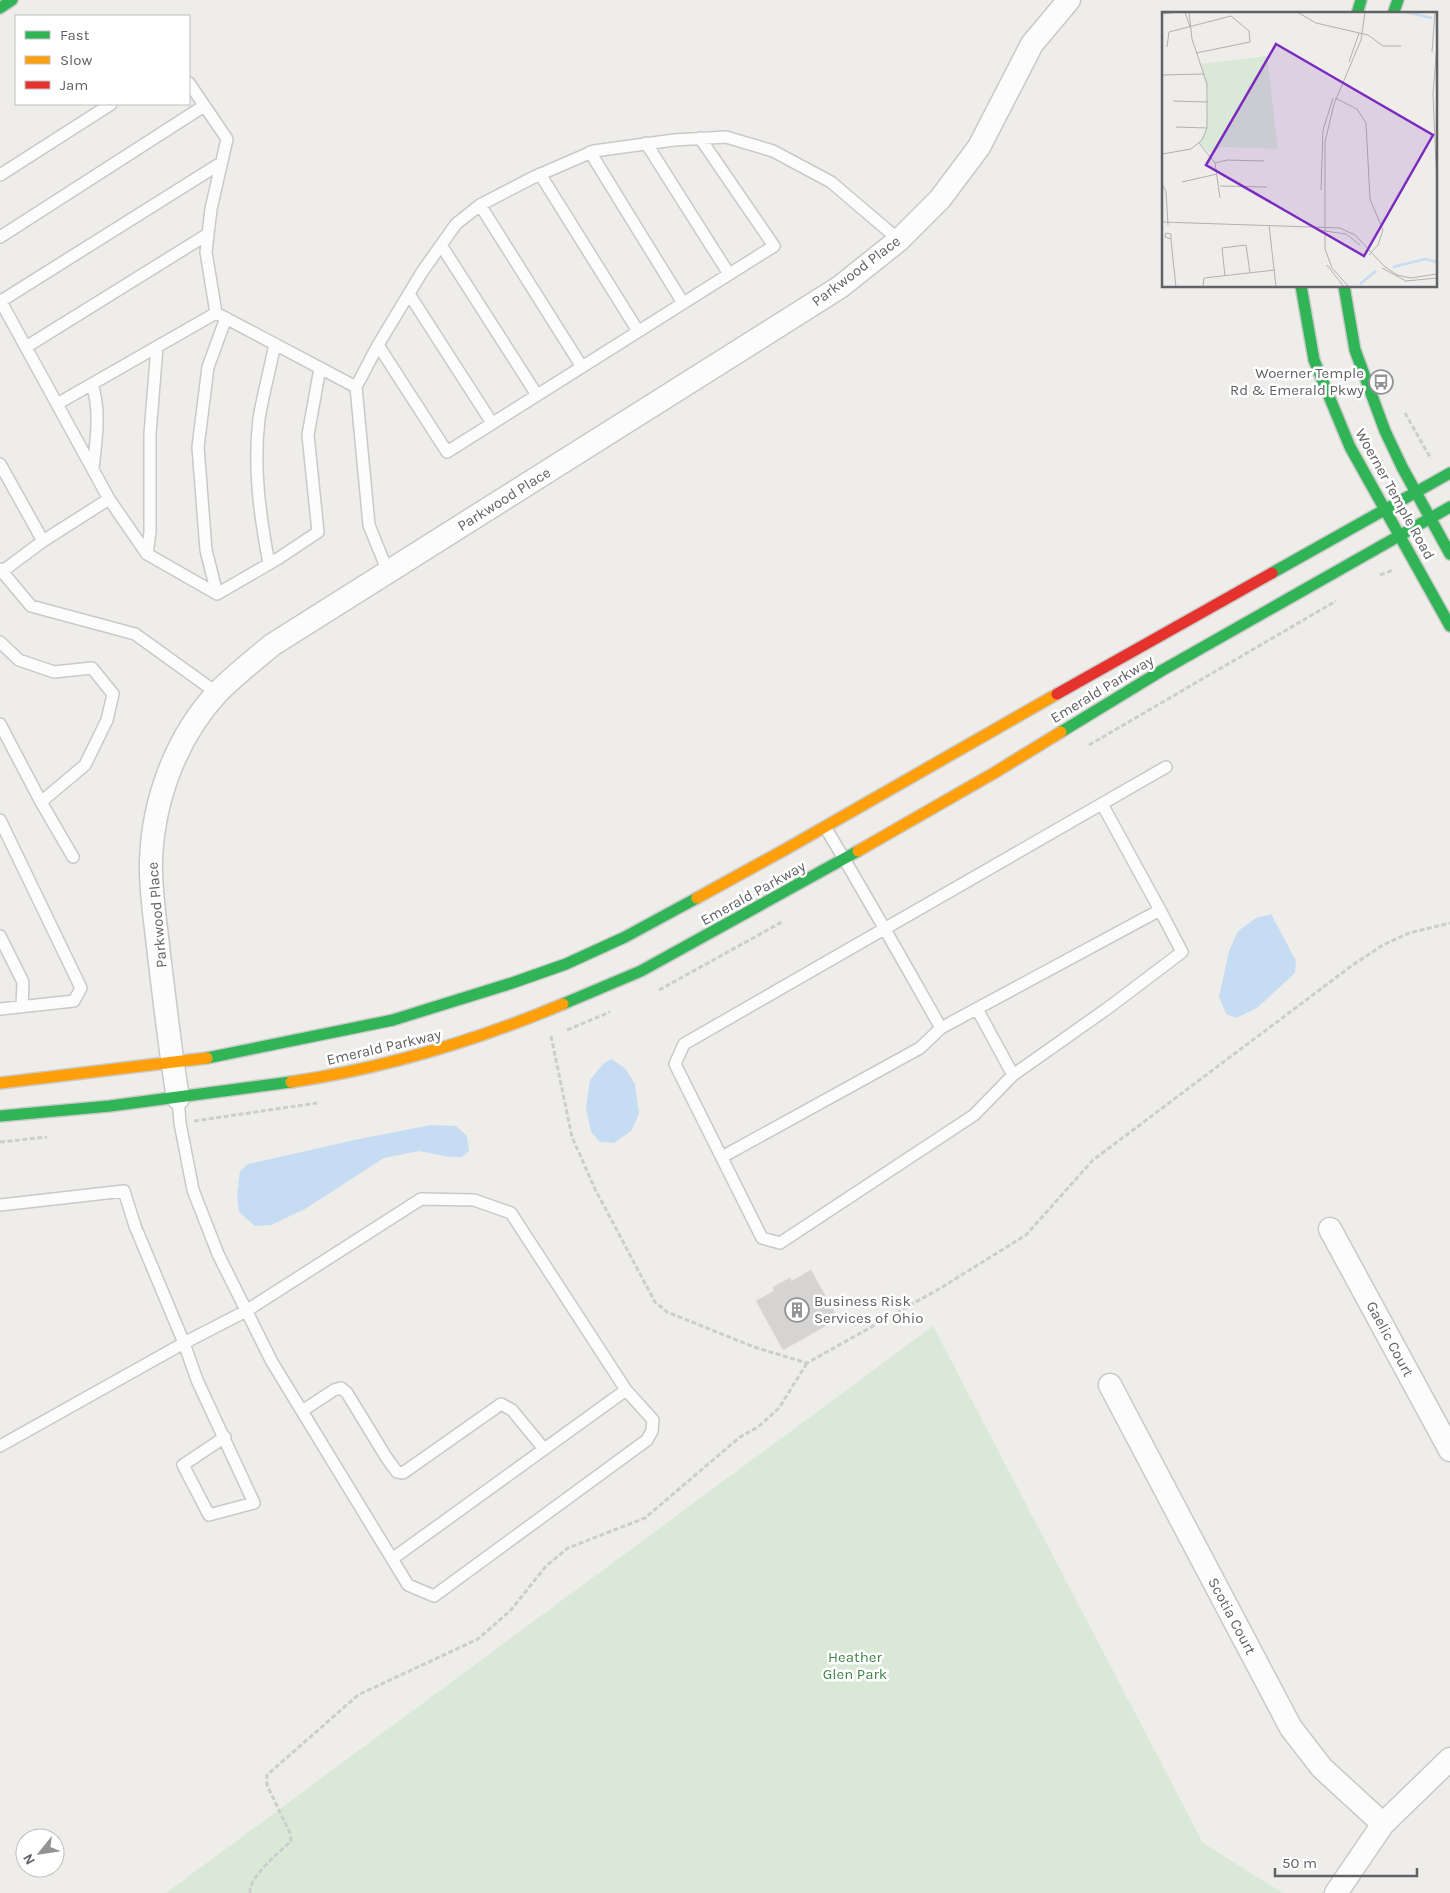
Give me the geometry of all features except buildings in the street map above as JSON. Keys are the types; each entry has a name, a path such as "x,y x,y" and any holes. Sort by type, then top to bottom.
{"main road":[{"path":"0,8 12,0"},
{"path":"1394,12 1398,0"},
{"name":"Woerner Temple Road","path":"1301,288 1314,360 1350,447 1450,626"},
{"name":"Woerner Temple Road","path":"1344,288 1355,350 1385,430 1450,554"},
{"name":"Emerald Parkway","path":"0,1083 172,1063 230,1054 393,1020 566,964 625,937 825,827 1450,473"},
{"name":"Emerald Parkway","path":"0,1116 178,1098 317,1078 406,1059 472,1040 521,1022 641,971 844,859 1162,671 1450,507"}],"street":[{"name":"Parkwood Place","path":"178,1098 152,897 151,860 162,790 176,754 195,723 217,693 272,645 840,287 899,240 940,199 978,147 1032,44 1069,0"},
{"name":"Gaelic Court","path":"1330,1229 1450,1450"},
{"name":"Scotia Court","path":"1110,1385 1291,1728 1322,1768 1383,1824"},
{"path":"1336,1893 1383,1824 1450,1759"}],"lane":[{"path":"190,85 227,139 211,209 206,252 221,315 208,367 198,447 206,550 217,594"},
{"path":"0,175 109,105"},
{"path":"0,237 204,106"},
{"path":"388,572 369,525 356,387 378,345 441,245 456,224 480,205 540,174 590,152 646,143 726,137 773,152 831,182 899,240"},
{"path":"378,345 447,452 774,246 700,138"},
{"path":"646,143 728,274"},
{"path":"590,152 683,303"},
{"path":"217,594 147,554 109,499 0,300 221,163"},
{"path":"540,174 638,331"},
{"path":"480,205 582,367"},
{"path":"26,348 208,234"},
{"path":"441,245 537,395"},
{"path":"409,294 492,423"},
{"path":"221,315 356,387"},
{"path":"57,404 157,347 221,315"},
{"path":"269,564 260,510 256,459 259,419 275,344"},
{"path":"147,554 150,532 148,490 150,434 157,347"},
{"path":"217,594 269,564 318,532 308,435 320,368"},
{"path":"92,384 97,399 98,422 93,469"},
{"path":"0,464 43,541"},
{"path":"109,499 0,571 31,606 135,634 217,693"},
{"path":"0,642 19,660 54,672 92,668 113,694 107,720 86,765 41,802"},
{"path":"0,724 41,802 73,857"},
{"path":"1102,804 1182,952 1108,1008 1013,1075 974,1115 780,1244 762,1238 675,1064 684,1044 1166,767"},
{"path":"0,820 81,988 74,1001 0,1009"},
{"path":"825,827 942,1028"},
{"path":"722,1157 920,1048 942,1028 1160,910"},
{"path":"0,936 23,982 22,1006"},
{"path":"977,1009 1013,1075"},
{"path":"0,1446 184,1343 246,1311 421,1199 474,1200 511,1213 626,1390 653,1420 652,1431 646,1440 434,1596 408,1585 272,1362 246,1311 218,1254 193,1190 180,1123 178,1098"},
{"path":"0,1205 124,1191 197,1380 225,1437 254,1503 209,1515 183,1465 225,1437"},
{"path":"302,1411 334,1390 341,1388 347,1393 386,1457 397,1472 403,1473 501,1404 512,1410 544,1450"},
{"path":"392,1559 626,1390"}],"path":[{"path":"1403,410 1427,451"},
{"path":"250,1893 250,1887 263,1867 291,1841 290,1833 267,1785 267,1775 358,1695 478,1639 510,1610 546,1566 568,1548 645,1518 740,1438 758,1427 779,1408 807,1364 939,1289 1026,1235 1092,1160 1354,964 1383,945 1409,933 1450,923"},
{"path":"551,1036 572,1137 595,1189 655,1302 667,1312 754,1347 807,1364"}],"green space":[{"name":"Heather Glen Park","path":"933,1326 1203,1843 1283,1893 166,1893"}],"water":[{"path":"1271,914 1296,961 1295,973 1257,1008 1236,1018 1226,1014 1219,997 1229,951 1238,931 1256,918"},
{"path":"611,1059 625,1068 635,1084 639,1114 631,1131 614,1143 600,1142 591,1132 586,1108 590,1080 603,1064"},
{"path":"431,1125 456,1126 467,1136 469,1151 462,1157 449,1157 419,1151 384,1158 305,1209 271,1225 255,1226 239,1212 237,1195 240,1171 248,1164"}],"traffic: fast":[{"path":"0,8 12,0"},
{"path":"1358,12 1361,0"},
{"path":"1394,12 1398,0"},
{"path":"1301,288 1314,360 1350,447 1450,626"},
{"path":"1344,288 1355,350 1385,431 1402,467 1450,554"},
{"path":"1272,573 1450,473"},
{"path":"1061,732 1161,671 1450,507"},
{"path":"563,1004 641,971 858,851"},
{"path":"207,1058 393,1020 512,983 566,964 625,937 697,898"},
{"path":"0,1116 110,1106 291,1082"}],"traffic: slow":[{"path":"697,898 1057,694"},
{"path":"858,851 1061,732"},
{"path":"291,1082 361,1069 429,1052 497,1030 563,1004"},
{"path":"0,1083 207,1058"}],"traffic: jam":[{"path":"1057,694 1272,573"}],"place":[{"name":"Woerner Temple Rd & Emerald Pkwy","path":"1381,382"},
{"name":"Business Risk Services of Ohio","path":"797,1310"}]}
